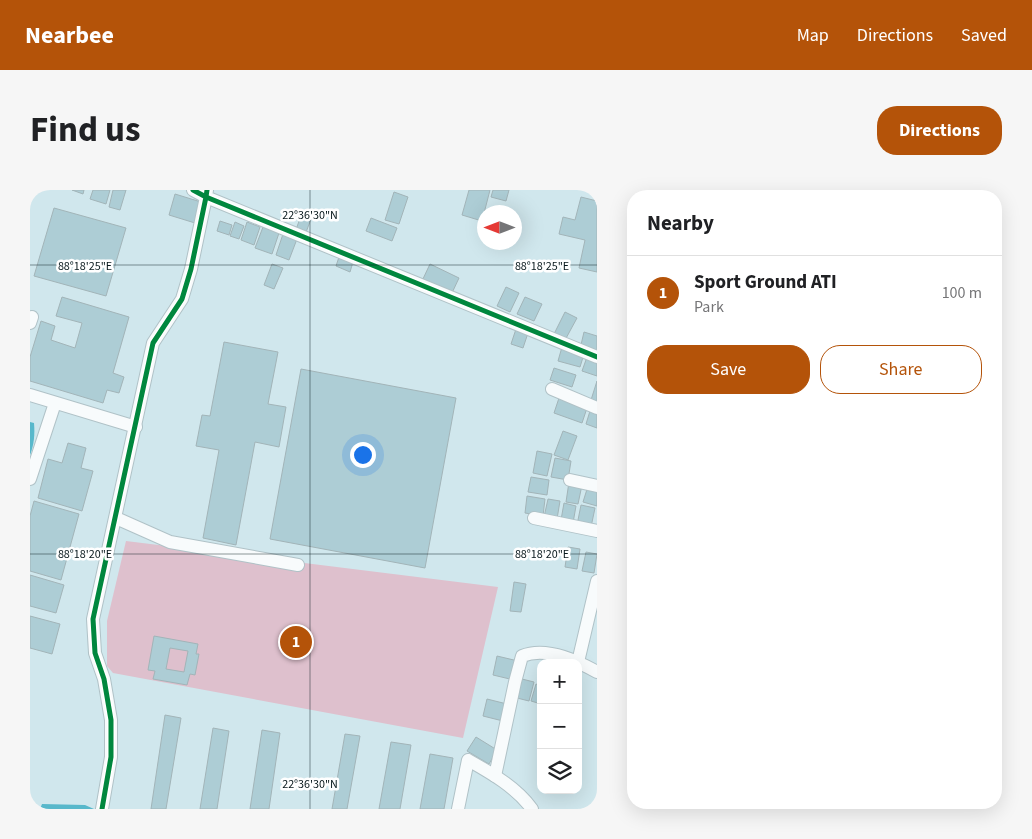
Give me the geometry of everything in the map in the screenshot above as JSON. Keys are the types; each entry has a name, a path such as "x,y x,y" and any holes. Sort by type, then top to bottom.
{"street":[{"path":"193,190 597,357"},
{"path":"102,809 111,757 112,720 104,679 95,653 93,619 153,343 182,299 191,269 206,194"},
{"path":"552,390 597,408"},
{"path":"30,396 136,427"},
{"path":"30,479 55,403"},
{"path":"570,480 597,486"},
{"path":"116,518 170,542 298,566"},
{"path":"534,518 597,531"},
{"path":"579,659 597,580"},
{"path":"495,776 514,682 522,656 532,652 545,653 567,659"},
{"path":"582,664 597,672"},
{"path":"458,809 468,760 495,776 527,802 532,809"}],"shaded area":[{"path":"126,541 498,587 463,738 113,673 107,666 107,621"}],"water":[{"path":"30,422 34,423 34,431 30,455"},
{"path":"42,804 85,805 94,809 40,809"}],"building":[{"path":"72,190 84,190 83,194"},
{"path":"93,190 110,190 106,204 90,199"},
{"path":"113,190 126,190 120,210 109,207"},
{"path":"469,190 490,190 486,205 477,205 477,220 462,215"},
{"path":"493,190 509,190 506,201 491,197"},
{"path":"394,192 408,197 399,224 385,220"},
{"path":"175,194 201,202 195,223 169,215"},
{"path":"581,197 597,201 597,272 579,268 585,240 559,234 563,217 575,220"},
{"path":"54,208 126,228 106,296 34,276"},
{"path":"301,216 311,219 305,235 295,232"},
{"path":"371,218 397,228 392,241 366,231"},
{"path":"220,221 232,225 229,235 217,231"},
{"path":"235,222 244,226 239,239 230,236"},
{"path":"247,222 260,227 254,245 241,240"},
{"path":"263,227 279,233 272,254 255,248"},
{"path":"283,234 297,239 289,260 276,255"},
{"path":"339,257 353,262 350,272 336,266"},
{"path":"272,264 283,268 274,289 264,285"},
{"path":"430,264 459,278 451,295 422,281"},
{"path":"506,287 519,293 510,312 497,306"},
{"path":"62,297 129,317 113,373 124,377 119,393 107,390 103,403 30,381 30,357 41,321 55,326 51,340 75,348 82,323 56,316"},
{"path":"525,297 542,304 534,321 517,314"},
{"path":"565,312 577,318 564,342 553,336"},
{"path":"516,329 528,333 523,348 511,344"},
{"path":"584,332 597,336 597,354 580,349"},
{"path":"224,342 278,352 268,404 286,407 279,447 255,442 236,545 203,538 219,450 196,446 202,415 210,416"},
{"path":"562,347 584,354 580,367 558,361"},
{"path":"587,357 597,360 597,376 582,371"},
{"path":"554,368 576,375 572,387 550,380"},
{"path":"301,369 456,398 425,568 270,539"},
{"path":"597,381 597,402 591,400"},
{"path":"559,398 587,408 582,423 554,413"},
{"path":"590,411 597,413 597,428 586,424"},
{"path":"563,431 577,436 568,460 554,455"},
{"path":"68,443 86,448 81,468 93,471 82,511 38,498 48,459 62,463"},
{"path":"537,451 552,454 547,476 533,473"},
{"path":"555,458 571,461 568,480 551,477"},
{"path":"531,477 549,480 547,495 528,492"},
{"path":"569,482 582,485 578,504 566,502"},
{"path":"588,486 597,489 597,506 583,502"},
{"path":"527,496 545,499 543,516 525,513"},
{"path":"548,499 560,501 557,519 544,517"},
{"path":"34,501 79,514 61,580 30,571 30,516"},
{"path":"564,503 576,506 573,523 561,520"},
{"path":"581,505 595,508 591,527 577,525"},
{"path":"568,547 580,549 577,569 565,567"},
{"path":"586,552 597,554 594,573 582,571"},
{"path":"30,575 64,585 56,613 30,606"},
{"path":"514,582 526,584 521,612 510,611"},
{"path":"30,616 60,624 52,654 30,648"},
{"path":"154,636 198,644 196,654 199,654 195,675 190,674 187,685 153,679 155,671 148,670","holes":["170,648 188,651 184,672 166,669"]},
{"path":"497,656 518,661 514,680 493,675"},
{"path":"518,678 534,682 529,701 513,697"},
{"path":"536,684 537,703 531,701"},
{"path":"487,699 507,704 503,721 483,716"},
{"path":"165,715 181,718 166,809 151,809"},
{"path":"213,728 229,731 217,809 200,809"},
{"path":"262,730 280,733 269,809 250,809"},
{"path":"345,734 360,736 347,809 332,809"},
{"path":"476,737 497,750 489,764 467,751"},
{"path":"391,742 411,745 400,809 379,809"},
{"path":"430,754 453,758 444,809 420,809"}],"cycle path":[{"path":"102,809 111,757 111,720 104,679 95,653 93,619 153,343 182,299 191,269 206,197 193,190"},
{"path":"207,190 206,197 597,357"}],"place":[{"name":"Sport Ground ATI","path":"296,642"}]}
